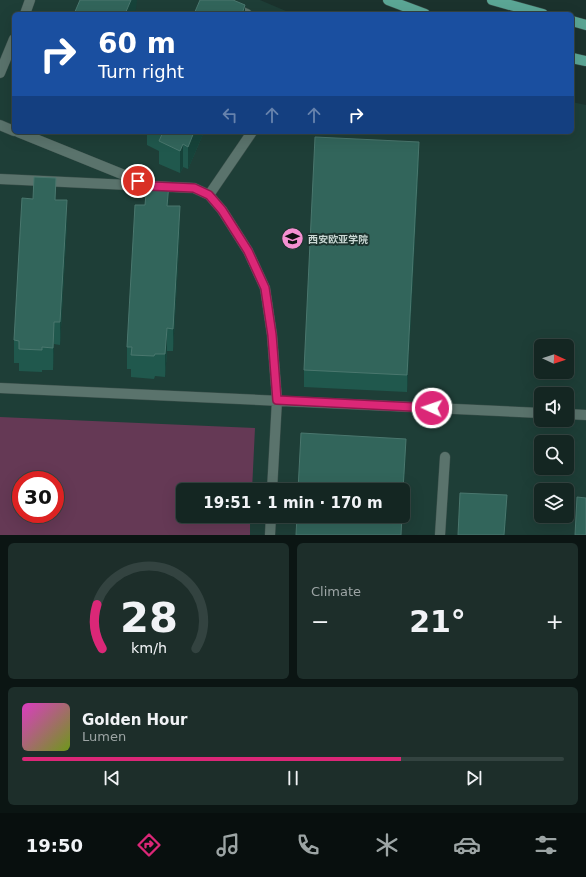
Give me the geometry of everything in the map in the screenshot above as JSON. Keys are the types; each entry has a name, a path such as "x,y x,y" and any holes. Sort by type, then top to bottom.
{"main road":[{"path":"388,0 419,12"},
{"path":"492,0 536,12"},
{"path":"574,22 586,25"},
{"path":"574,58 586,61"}],"street":[{"path":"25,12 30,0"},
{"path":"216,0 243,12"},
{"path":"0,73 12,44"},
{"path":"0,125 12,130"},
{"path":"23,134 151,186"},
{"path":"209,195 251,134"},
{"path":"0,179 194,188 209,195 222,210 248,251 265,288 272,335 277,400 272,483"},
{"path":"0,388 534,413"},
{"path":"574,414 586,415"},
{"path":"440,535 445,457"},
{"path":"270,535 271,523"}],"shaded area":[{"name":"西安欧亚学院","path":"0,0 260,0 288,12 12,12 12,134 574,134 574,102 586,105 586,535 0,535"},
{"path":"0,417 255,428 252,483 176,483 176,523 250,523 250,535 0,535"}],"building":[{"path":"80,0 131,0 126,12 75,12"},
{"path":"200,0 233,0 245,5 243,12 195,12"},
{"path":"162,134 193,134 188,147 183,144 180,151 159,141"},
{"path":"315,137 419,142 407,375 304,370"},
{"path":"34,177 56,178 55,200 67,200 60,322 54,322 53,348 42,347 42,350 19,349 19,341 14,340 22,198 33,199"},
{"path":"147,183 169,184 167,206 180,206 173,329 167,328 165,354 155,354 154,356 131,355 132,347 127,347 135,205 145,205"},
{"path":"301,433 406,439 403,483 298,483"},
{"path":"460,493 507,495 504,535 458,535"},
{"path":"577,497 586,498 586,535 575,535"},
{"path":"297,523 402,523 401,535 296,535"}],"place":[{"name":"西安欧亚学院","path":"293,239"}],"route":[{"path":"138,181 151,186 194,188 209,195 222,210 248,251 265,288 272,335 277,400 432,408"}]}
